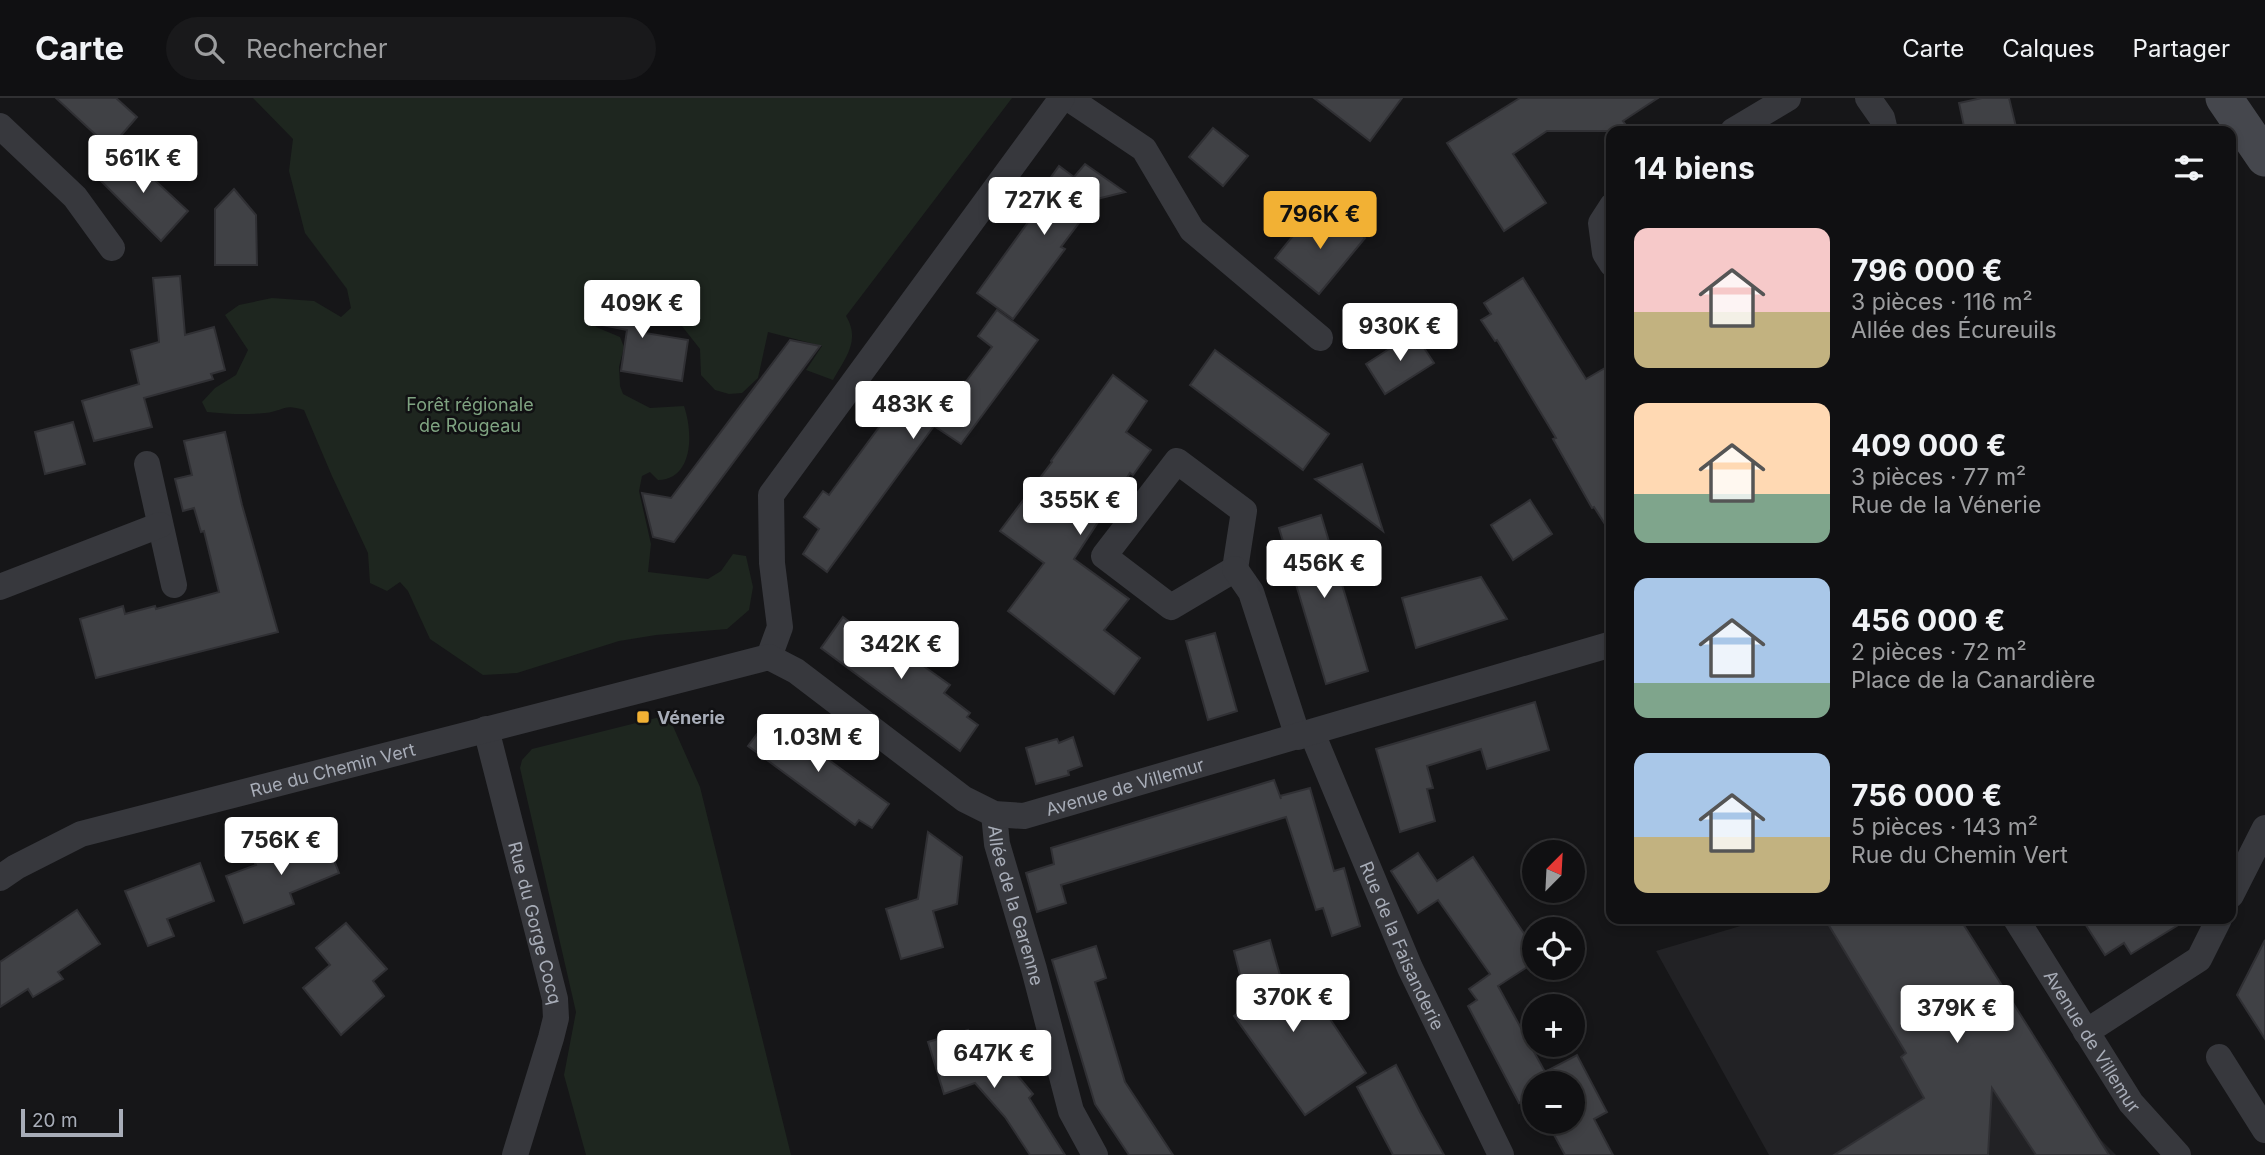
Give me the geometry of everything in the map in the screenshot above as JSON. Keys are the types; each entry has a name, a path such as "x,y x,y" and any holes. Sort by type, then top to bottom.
{"main road":[{"path":"2224,98 2265,158"}],"street":[{"path":"769,657 780,627 772,563 771,495 1062,98"},
{"path":"1068,98 1144,149 1192,230 1321,338"},
{"path":"1741,126 1788,98"},
{"path":"1868,98 1882,118 1884,126"},
{"path":"0,125 75,197 112,248"},
{"path":"1606,215 1601,223 1606,255"},
{"path":"1177,461 1244,511 1235,569 1171,607 1104,556 1177,461"},
{"path":"147,464 174,585"},
{"path":"0,587 160,526"},
{"name":"Rue de la Faisanderie","path":"1235,569 1251,592 1305,735 1410,968 1502,1155"},
{"name":"Avenue de Villemur","path":"769,657 796,671 964,799 994,814 1024,816 1606,646"},
{"name":"Rue du Chemin Vert","path":"0,878 80,834 769,657"},
{"name":"Rue du Gorge Cocq","path":"486,729 555,999 556,1018 551,1038 515,1155"},
{"name":"Allée de la Garenne","path":"994,814 997,844 1034,969 1071,1111 1089,1153"},
{"path":"2236,885 2265,828"},
{"name":"Avenue de Villemur","path":"2019,924 2131,1103 2178,1155"},
{"path":"2087,1032 2199,960 2217,924"},
{"path":"2219,1057 2265,1130"}],"shaded area":[{"path":"1747,924 1963,924 2097,1136 2116,1155 1769,1155 1656,951"}],"green space":[{"name":"Forêt régionale de Rougeau","path":"253,98 1012,98 846,316 852,341 833,380 806,370 822,346 768,332 758,378 742,393 729,394 715,390 701,375 700,349 674,316 656,307 587,290 596,327 620,337 624,347 619,367 623,394 650,408 684,406 687,417 688,452 679,472 670,478 658,480 650,472 642,476 639,491 651,544 648,572 708,579 721,571 733,554 746,556 753,587 749,610 727,629 619,641 517,673 483,675 430,639 408,591 400,582 387,591 370,583 368,553 304,410 287,407 265,413 207,412 202,402 215,388 236,375 248,350 225,315 239,305 272,298 314,301 341,317 351,308 347,289 305,233 289,171 293,139"},
{"path":"668,715 700,787 791,1155 586,1155 564,1075 576,1012 520,768 522,760 532,749"}],"building":[{"path":"56,98 116,98 137,117 110,148"},
{"path":"1314,98 1402,98 1370,141"},
{"path":"1520,98 1658,98 1623,121 1626,126 1606,126 1606,131 1547,131 1513,154 1546,203 1504,231 1447,143"},
{"path":"1982,98 2009,98 2016,126 1964,126 1959,103"},
{"path":"1213,128 1248,156 1223,186 1189,157"},
{"path":"127,149 152,171 149,175 188,211 161,241 99,179"},
{"path":"1085,164 1125,192 1097,199 1061,247 1065,249 1013,319 977,293 1047,196 1041,191 1059,166 1074,177"},
{"path":"234,189 256,215 257,265 215,265 215,209"},
{"path":"1335,212 1365,238 1319,294 1275,258 1309,216 1323,227"},
{"path":"180,276 185,335 214,327 225,370 211,374 213,379 144,398 152,427 94,441 82,401 139,384 131,350 159,342 153,278"},
{"path":"1523,278 1586,379 1606,367 1606,526 1594,507 1592,508 1553,439 1556,438 1497,340 1495,341 1481,320 1491,314 1484,303"},
{"path":"590,293 651,307 645,333 688,340 682,381 621,371 627,330 597,324"},
{"path":"997,310 1038,340 961,444 934,426 827,572 803,554 819,529 804,517 823,491 829,495 900,399 921,415 939,391 952,400 992,347 978,336"},
{"path":"1414,333 1434,363 1385,394 1366,364"},
{"path":"790,340 820,346 674,542 653,537 642,493 671,498"},
{"path":"1215,350 1329,434 1303,470 1190,385"},
{"path":"1113,375 1147,401 1126,432 1151,450 1133,475 1130,473 1074,559 1129,599 1104,630 1140,658 1114,694 1008,611 1044,563 1000,531"},
{"path":"73,422 85,464 45,474 35,432"},
{"path":"225,432 242,505 278,632 96,678 80,619 123,606 125,614 155,606 156,609 219,592 204,531 201,532 194,508 183,511 175,479 192,475 184,441"},
{"path":"1362,464 1383,531 1315,479"},
{"path":"1530,500 1552,534 1513,560 1491,525"},
{"path":"1321,515 1368,671 1326,684 1279,528"},
{"path":"1481,577 1507,619 1416,648 1402,598"},
{"path":"843,617 868,636 873,630 950,685 944,693 970,713 967,717 978,725 960,751 821,648"},
{"path":"1215,633 1237,711 1208,720 1186,641"},
{"path":"1535,702 1549,750 1487,769 1481,749 1427,766 1433,788 1427,789 1435,821 1400,832 1376,749"},
{"path":"770,717 889,804 872,828 859,820 855,825 748,746"},
{"path":"1073,737 1082,766 1068,771 1069,775 1036,784 1026,748 1057,739 1059,743"},
{"path":"1274,780 1281,799 1280,796 1310,788 1334,871 1344,868 1360,926 1332,936 1323,908 1316,910 1286,817 1061,885 1066,903 1037,912 1026,873 1054,864 1051,848"},
{"path":"323,832 339,873 290,893 294,904 244,923 226,876 256,865 254,861"},
{"path":"928,832 962,857 957,904 933,911 943,947 901,959 886,909 918,899"},
{"path":"1418,853 1437,881 1473,857 1522,930 1522,970 1498,986 1522,1030 1522,1057 1537,1057 1544,1071 1522,1071 1522,1101 1519,1103 1468,1006 1477,1000 1469,989 1490,974 1438,900 1418,913 1391,871"},
{"path":"200,863 214,901 167,919 174,936 148,946 125,891"},
{"path":"77,910 100,944 58,972 63,979 33,997 28,989 0,1007 0,962"},
{"path":"346,923 387,969 373,981 384,996 341,1035 303,988 330,965 316,948"},
{"path":"1828,924 1963,924 2109,1155 2036,1155 1992,1088 1988,1155 1834,1155 1924,1098 1901,1057 1906,1053"},
{"path":"2085,924 2180,924 2131,954 2124,943 2105,955"},
{"path":"1270,940 1293,1021 1320,1004 1366,1073 1305,1115 1234,1016 1248,1006 1234,951"},
{"path":"2265,940 2265,1039 2237,995"},
{"path":"1096,946 1106,978 1095,982 1125,1082 1173,1155 1129,1155 1095,1104 1052,960"},
{"path":"968,1030 978,1066 1003,1058 1033,1094 1029,1098 1065,1155 1030,1155 1005,1117 975,1083 944,1094 928,1042"},
{"path":"1578,1057 1607,1112 1594,1119 1613,1155 1565,1155 1554,1134 1585,1134 1585,1071 1547,1071"},
{"path":"1396,1065 1444,1155 1393,1155 1357,1087"}],"place":[{"name":"Vénerie","path":"643,717"}]}
